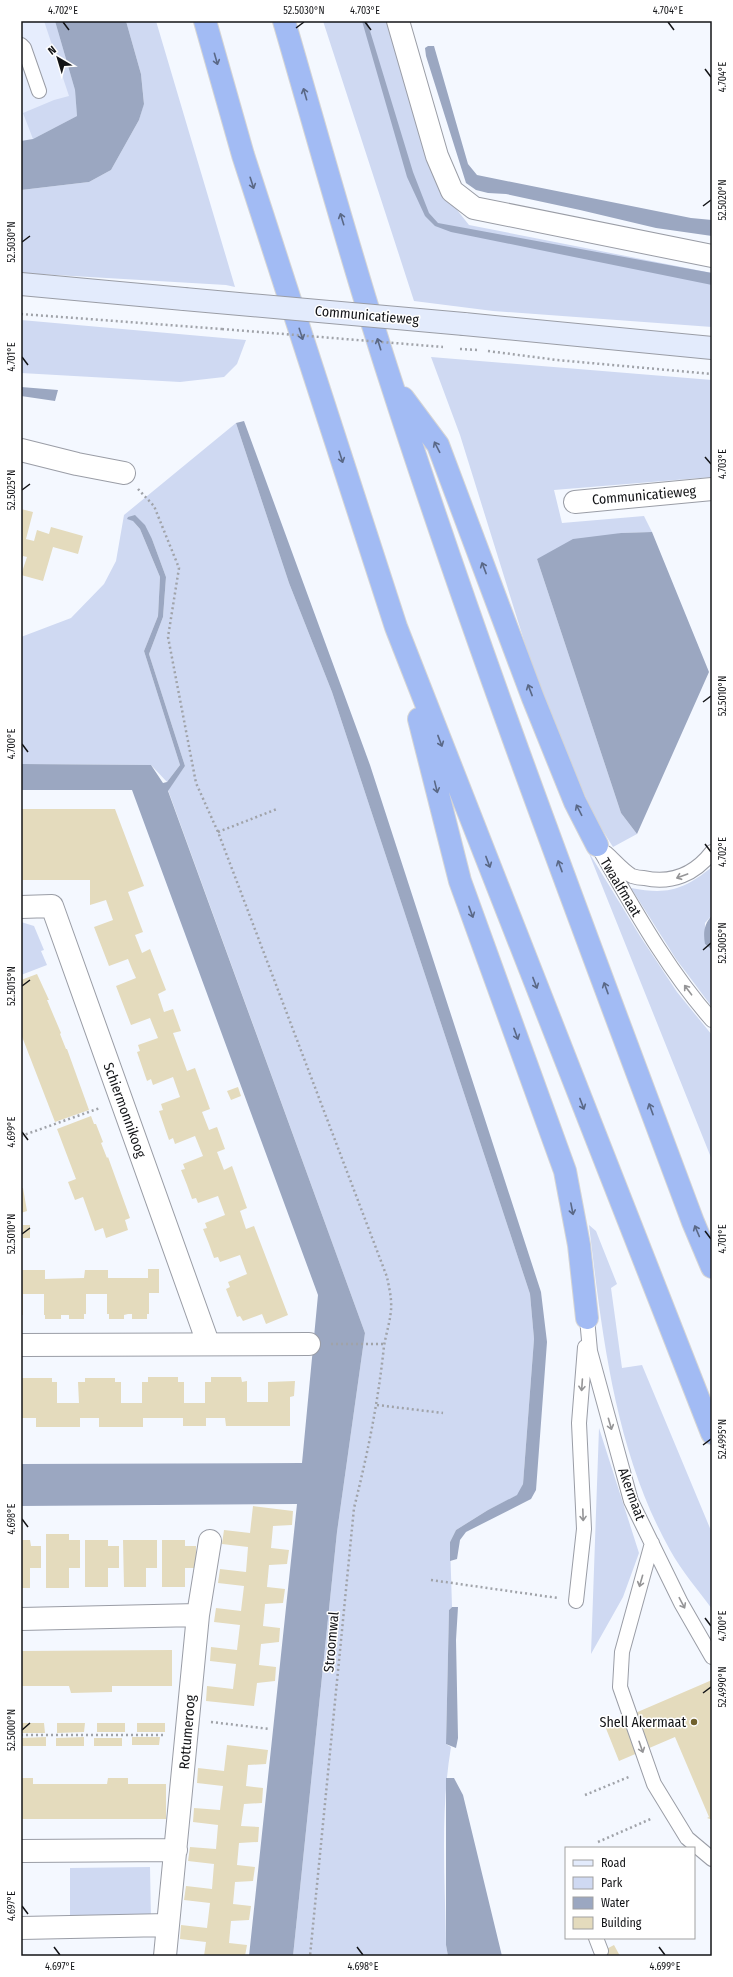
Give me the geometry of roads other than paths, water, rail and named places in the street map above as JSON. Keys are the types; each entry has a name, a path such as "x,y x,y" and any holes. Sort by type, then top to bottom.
{"highway":[{"path":"205,21 243,154 396,627 712,1433"},
{"path":"284,21 390,381 463,594 557,856 693,1222 712,1267"},
{"path":"390,381 438,445 533,698 575,802 596,845"},
{"path":"396,627 460,880 565,1171 579,1245 587,1318"}],"street":[{"path":"398,21 437,156 452,191 474,208 712,256"},
{"name":"Communicatieweg","path":"21,284 712,348"},
{"path":"21,450 76,464 124,473"},
{"name":"Communicatieweg","path":"575,502 712,489"},
{"name":"Schiermonnikoog","path":"21,907 52,906 208,1343"},
{"path":"21,1345 208,1343 309,1344"},
{"name":"Rottumeroog","path":"165,1956 198,1615 210,1541"},
{"path":"21,1619 198,1615"},
{"path":"21,1851 176,1850"},
{"path":"21,1928 168,1925"}],"lane":[{"path":"21,45 24,48 39,91"},
{"name":"Twaalfmaat","path":"596,845 632,876 652,880 671,880 688,874 704,863 712,852"},
{"name":"Twaalfmaat","path":"596,845 636,912 673,969 712,1020"},
{"path":"576,1601 584,1529 580,1423 587,1318"},
{"name":"Akermaat","path":"587,1318 590,1351 631,1502 681,1603 712,1657"},
{"path":"652,1543 622,1652 620,1687 654,1784 687,1838 712,1859"},
{"path":"596,1939 602,1951"}],"water":[{"path":"55,21 126,21 141,74 144,104 139,120 111,170 89,182 21,190 21,141 33,139 77,116 75,90"},
{"path":"362,21 367,21 413,172 429,213 438,223 712,273 712,285 451,232 435,226 425,216 407,177"},
{"path":"428,46 434,46 468,164 477,175 691,218 712,220 712,236 656,228 506,194 488,193 476,190 466,183 426,56 425,48"},
{"path":"21,387 58,390 55,401 21,396"},
{"path":"244,421 370,765 541,1292 547,1342 536,1490 531,1499 466,1532 460,1540 457,1559 450,1561 450,1542 456,1530 488,1510 517,1495 523,1484 534,1339 530,1294 332,692 289,583 236,423"},
{"path":"135,515 145,525 152,539 166,577 163,617 149,654 185,766 168,791 365,1333 337,1532 293,1956 249,1956 297,1504 21,1506 21,1464 302,1463 318,1295 132,790 21,790 21,764 151,765 163,783 167,782 180,765 144,651 158,616 160,577 140,529 133,521 127,519 128,517"},
{"path":"652,532 709,672 637,834 621,813 537,559 573,539 621,533"},
{"path":"712,915 712,950 705,944 704,936 707,922"},
{"path":"452,1607 458,1607 456,1640 458,1738 456,1748 446,1744 449,1610"},
{"path":"446,1778 454,1778 463,1795 502,1956 448,1956 446,1945"}],"place":[{"name":"Shell Akermaat","path":"694,1722"}]}
